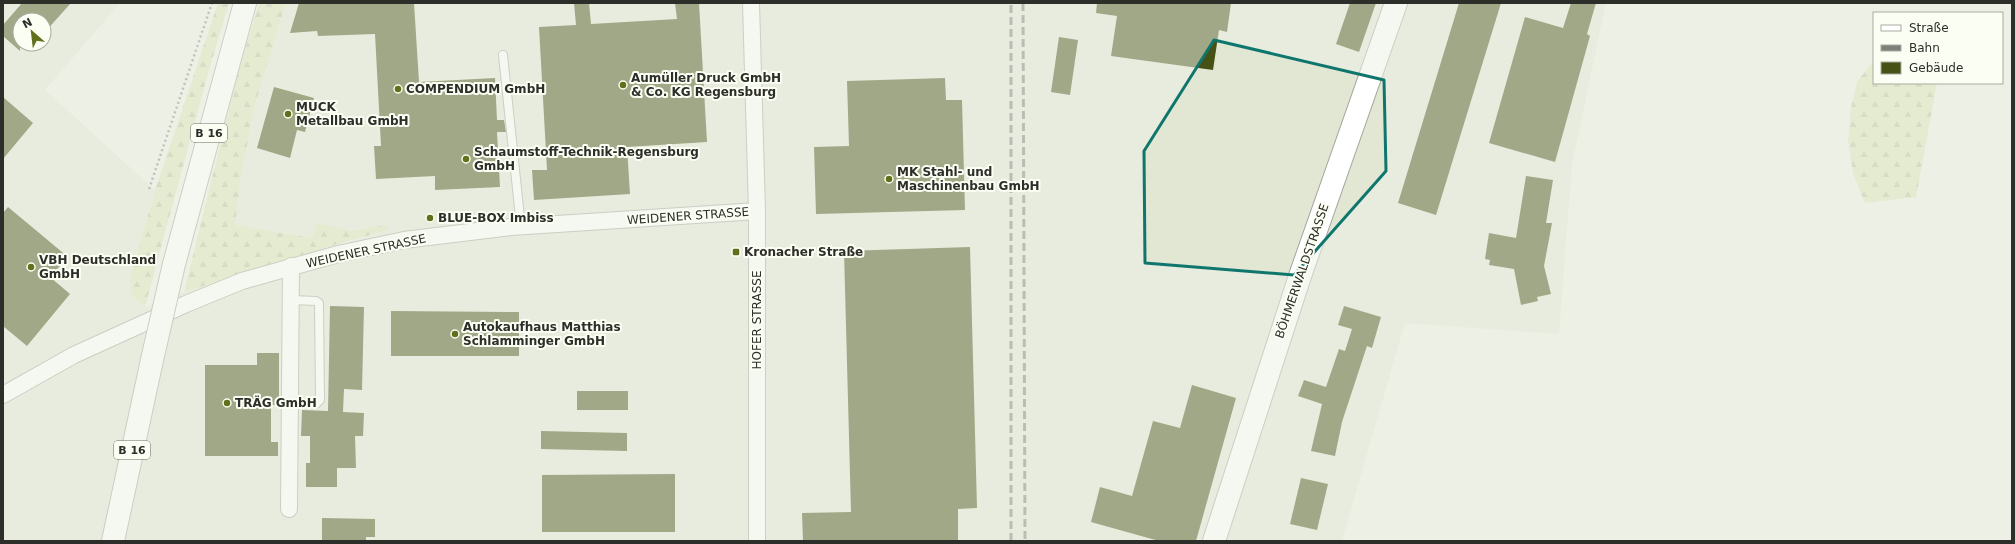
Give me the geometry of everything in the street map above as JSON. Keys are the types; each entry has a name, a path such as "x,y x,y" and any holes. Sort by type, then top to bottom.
{"main road":[{"name":"B 16","path":"113,541 174,264 245,3"},
{"name":"BÖHMERWALDSTRASSE","path":"1214,541 1300,276 1396,3"}],"street":[{"name":"HOFER STRASSE","path":"750,3 757,211 757,541"},
{"name":"WEIDENER STRASSE","path":"3,395 74,356 134,327 242,281 291,266 404,240 521,227 757,211"},
{"path":"289,509 291,266"}],"lane":[{"path":"503,55 521,227"},
{"path":"290,402 316,404 320,400 319,303 316,301 291,300"}],"path":[{"path":"149,189 212,3"}],"highlighted area":[{"path":"1214,40 1384,80 1386,171 1294,275 1145,263 1144,151"}],"shaded area":[{"path":"3,3 120,3 45,90 155,190 130,279 132,296 145,307 184,292 389,230 387,225 351,231 317,223 312,238 235,225 241,176 255,105 286,3 1606,3 1572,164 1559,334 1405,323 1342,541 3,541"}],"green space":[{"path":"218,3 229,3 211,63 145,307 132,296 130,279 155,190"},
{"path":"259,3 286,3 255,105 241,176 235,225 312,238 317,223 351,231 387,225 389,230 338,244 184,292 238,72"},
{"path":"1871,64 1873,65 1873,84 1937,84 1916,197 1865,203 1853,174 1848,140 1851,108 1857,82"}],"building":[{"path":"22,3 71,3 52,24 52,12 14,12"},
{"path":"299,3 414,3 419,82 495,78 497,120 504,120 506,132 497,132 500,187 435,190 435,176 376,179 374,146 381,146 375,34 318,36 317,31 290,33"},
{"name":"Aumüller Druck GmbH & Co. KG Regensburg","path":"574,3 589,3 591,24 677,19 675,3 699,3 707,142 627,147 630,194 534,200 532,170 547,170 539,27 576,25"},
{"path":"1097,3 1231,3 1227,32 1219,30 1213,70 1111,56 1117,16 1096,13"},
{"path":"1350,3 1376,3 1359,52 1336,44"},
{"path":"1459,3 1501,3 1436,215 1398,203"},
{"path":"1571,3 1596,3 1587,34 1590,36 1555,162 1489,143 1525,17 1563,28"},
{"path":"12,15 12,44 3,36 3,25"},
{"path":"1059,37 1078,40 1070,95 1051,92"},
{"name":"MK Stahl- und Maschinenbau GmbH","path":"945,78 946,100 962,100 965,210 816,214 814,147 849,146 847,81"},
{"name":"MUCK Metallbau GmbH","path":"274,87 314,98 305,132 297,130 290,158 257,148"},
{"path":"3,97 33,123 3,159"},
{"path":"1526,176 1553,180 1546,223 1552,223 1544,266 1551,294 1537,297 1538,301 1521,305 1514,269 1489,265 1490,260 1485,259 1489,233 1516,238"},
{"name":"VBH Deutschland GmbH","path":"8,207 68,257 50,277 70,294 27,346 3,326 3,213"},
{"path":"970,247 977,508 958,509 958,541 803,541 802,513 851,512 844,251"},
{"path":"330,306 364,307 362,390 344,389 343,412 364,413 363,436 355,436 356,468 337,468 337,487 306,487 306,463 310,463 310,436 301,436 302,410 328,411"},
{"path":"1344,306 1381,317 1372,348 1367,346 1342,422 1335,456 1311,451 1322,404 1298,396 1304,380 1326,387 1339,349 1345,351 1352,329 1338,325"},
{"name":"Autokaufhaus Matthias Schlamminger GmbH","path":"391,311 519,312 519,356 391,356"},
{"name":"TRÄG GmbH","path":"257,353 279,353 279,405 271,405 271,442 278,442 278,456 205,456 205,365 257,365"},
{"path":"1192,385 1236,398 1196,541 1159,541 1091,522 1100,487 1132,496 1153,421 1180,428"},
{"path":"577,391 628,391 628,410 577,410"},
{"path":"541,431 627,433 627,451 541,449"},
{"path":"675,474 675,532 542,532 542,475"},
{"path":"1301,478 1328,484 1317,530 1290,524"},
{"path":"322,518 375,519 375,537 366,537 366,541 322,541"}],"railway":[{"path":"1011,3 1011,541"},
{"path":"1023,3 1025,541"}],"place":[{"name":"Aumüller Druck GmbH & Co. KG Regensburg","path":"623,85"},
{"name":"COMPENDIUM GmbH","path":"398,89"},
{"name":"MUCK Metallbau GmbH","path":"288,114"},
{"name":"Schaumstoff-Technik-Regensburg GmbH","path":"466,159"},
{"name":"MK Stahl- und Maschinenbau GmbH","path":"889,179"},
{"name":"BLUE-BOX Imbiss","path":"430,218"},
{"name":"Kronacher Straße","path":"736,252"},
{"name":"VBH Deutschland GmbH","path":"31,267"},
{"name":"Autokaufhaus Matthias Schlamminger GmbH","path":"455,334"},
{"name":"TRÄG GmbH","path":"227,403"}]}
